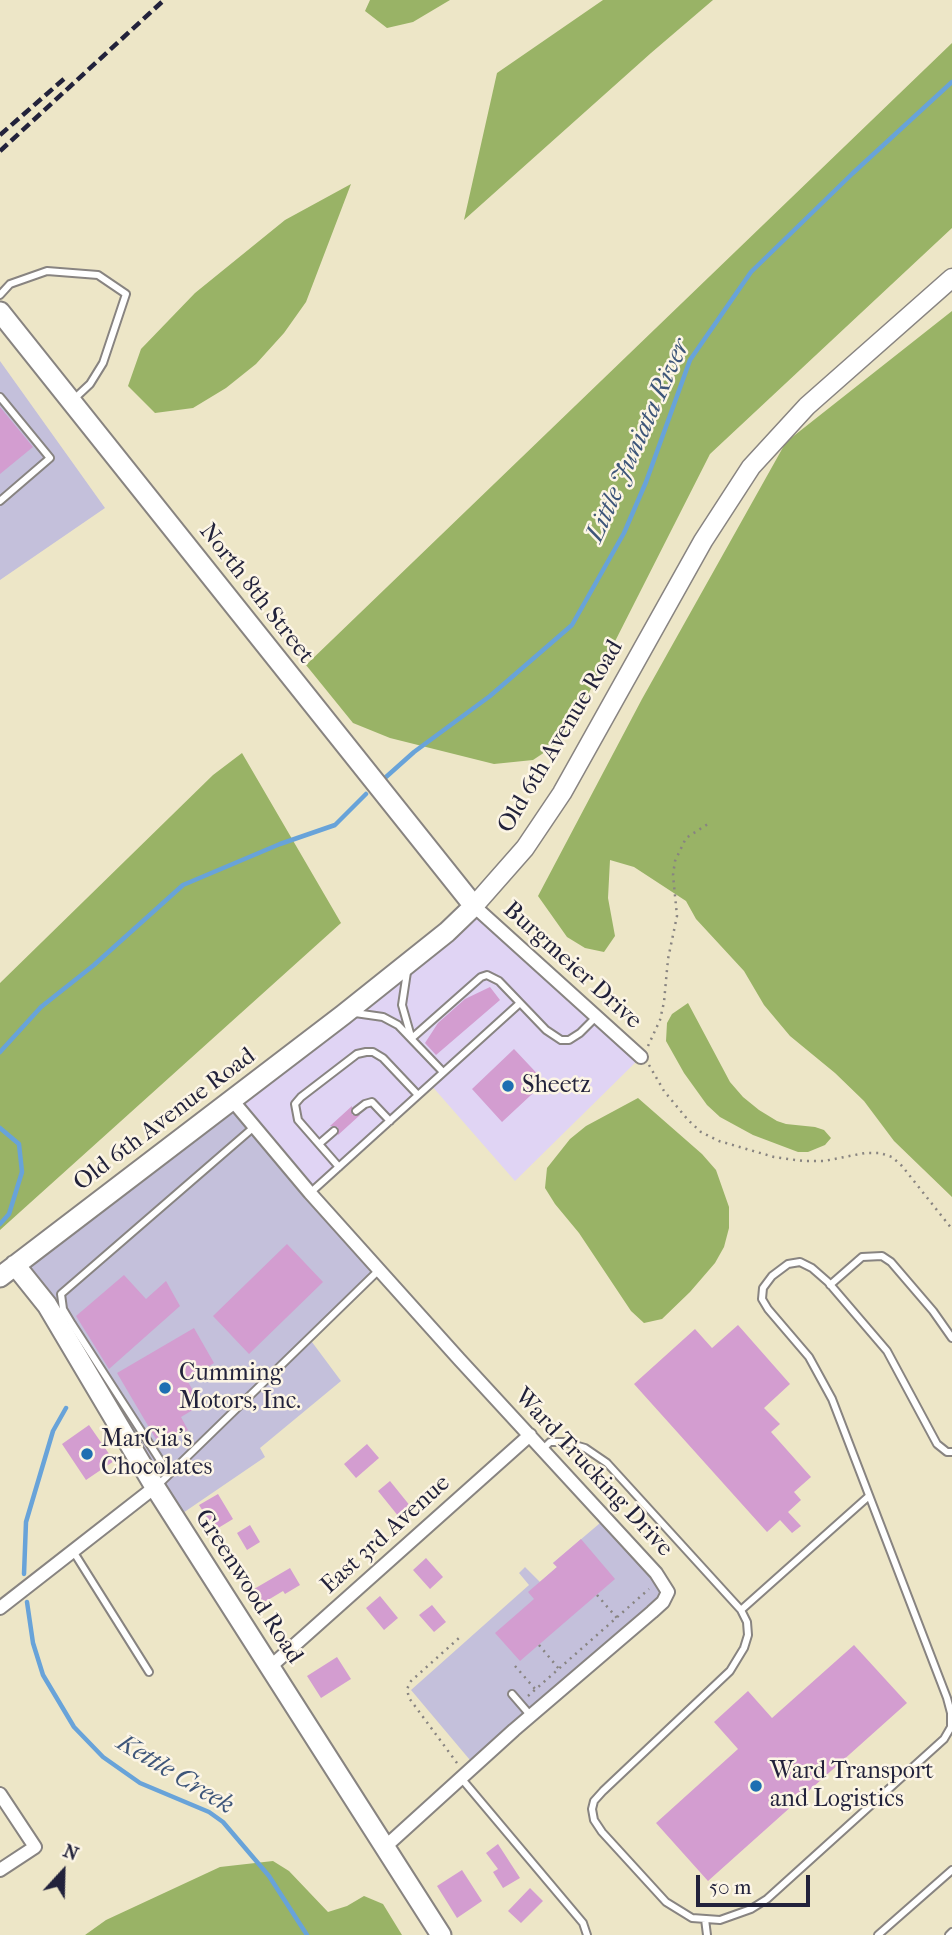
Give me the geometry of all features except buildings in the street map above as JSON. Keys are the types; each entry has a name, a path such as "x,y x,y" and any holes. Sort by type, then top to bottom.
{"main road":[{"name":"Old 6th Avenue Road","path":"8,1271 343,1015 447,932 474,906 525,848 562,793 702,541 751,467 807,406 952,278"},
{"name":"North 8th Street","path":"6,319 474,906"},
{"name":"Greenwood Road","path":"8,1271 47,1305 162,1480 270,1667 441,1935"}],"street":[{"name":"Burgmeier Drive","path":"474,906 641,1057"},
{"name":"Ward Trucking Drive","path":"232,1100 310,1193 661,1579 667,1592 663,1602 385,1847"},
{"name":"East 3rd Avenue","path":"270,1667 530,1435"},
{"path":"0,1608 162,1480"},
{"path":"0,1794 35,1847 0,1870"}],"lane":[{"path":"0,295 10,284 47,271 98,275 126,293 103,363 90,384 73,400"},
{"path":"0,397 50,458 0,501"},
{"path":"407,962 402,1005 412,1038"},
{"path":"412,1038 481,977 487,975 499,981 553,1037 561,1040 569,1040 580,1033 597,1015"},
{"path":"310,1193 520,1003"},
{"path":"343,1015 356,1013 383,1017 398,1025 443,1072"},
{"path":"339,1167 298,1121 295,1104 357,1054 373,1052 383,1058 418,1095"},
{"path":"356,1111 372,1102 390,1121"},
{"path":"254,1127 61,1294 63,1309 162,1480 379,1270"},
{"path":"319,1144 334,1131"},
{"path":"830,1285 862,1257 882,1256 891,1262 933,1311 952,1338"},
{"path":"543,1449 550,1442 564,1442 585,1448 607,1463 741,1610 747,1622 748,1634 744,1648 730,1671 603,1791 594,1801 592,1809 594,1820 602,1832 666,1902 692,1918 720,1920 767,1899 944,1739 951,1727 947,1698 823,1380 809,1357 768,1310 762,1299 763,1288 772,1276 788,1264 800,1262 812,1268 830,1285 887,1351 937,1444 947,1452 952,1452"},
{"path":"741,1610 869,1496"},
{"path":"73,1551 149,1672"},
{"path":"512,1693 531,1716"},
{"path":"464,1777 583,1923 587,1935"},
{"path":"878,1935 952,1870"},
{"path":"705,1919 707,1935"}],"path":[{"path":"710,821 686,838 675,861 673,875 677,916 668,959 664,1002 653,1039 641,1057 651,1067 675,1107 701,1132 719,1141 764,1154 803,1161 824,1161 865,1153 880,1153 892,1157 952,1229"},
{"path":"520,1703 661,1579"},
{"path":"597,1595 617,1618"},
{"path":"459,1638 411,1681 407,1689 409,1698 464,1777"},
{"path":"539,1645 559,1668"},
{"path":"515,1666 536,1689"}],"shaded area":[{"path":"0,361 105,508 0,580"},
{"path":"480,906 641,1057 515,1181 431,1085 311,1193 232,1099"},
{"path":"232,1100 379,1270 309,1338 341,1381 260,1448 265,1457 180,1515 21,1263"},
{"path":"606,1518 667,1592 475,1766 411,1690 529,1585 519,1573 525,1567 540,1582 557,1567 553,1563"}],"green space":[{"path":"370,0 450,0 413,22 387,28 365,11"},
{"path":"603,0 713,0 464,220 497,73"},
{"path":"952,43 952,228 710,454 566,738 533,760 494,764 390,738 353,723 306,665"},
{"path":"351,184 306,302 284,333 256,364 226,388 193,408 155,413 128,386 141,349 195,293 285,220"},
{"path":"952,311 952,1197 894,1141 864,1101 790,1036 764,1005 744,971 696,919 686,901 634,867 610,860 608,898 615,936 604,952 585,948 567,937 538,896 642,699 786,442"},
{"path":"242,753 341,923 0,1230 0,983 213,775"},
{"path":"688,1003 730,1082 743,1097 777,1121 824,1130 831,1138 825,1145 808,1152 798,1152 753,1135 720,1117 707,1105 684,1073 666,1041 667,1023 672,1014"},
{"path":"638,1098 702,1154 716,1170 729,1207 729,1228 724,1247 715,1263 662,1319 644,1323 631,1311 545,1188 547,1168 570,1139 586,1126"},
{"path":"273,1861 289,1871 328,1912 347,1906 364,1896 383,1904 402,1935 85,1935 106,1920 220,1867"}],"waterway":[{"name":"Little Juniata River","path":"386,777 414,752 490,696 572,625 624,533 646,482 690,360 751,272 952,82"},
{"name":"Little Juniata River","path":"0,1052 41,1007 94,965 183,885 280,844 335,825 366,794"},
{"name":"Little Juniata River","path":"0,1128 19,1144 22,1172 9,1214 0,1224"},
{"name":"Kettle Creek","path":"24,1574 26,1522 53,1431 66,1408"},
{"name":"Kettle Creek","path":"27,1602 33,1643 43,1675 74,1727 103,1757 140,1783 209,1812 223,1822 269,1876 307,1935"}],"railway":[{"path":"0,151 164,0"},
{"path":"0,135 65,78"}],"place":[{"name":"Sheetz","path":"508,1086"},
{"name":"Cumming Motors, Inc.","path":"165,1388"},
{"name":"MarCia's Chocolates","path":"87,1454"},
{"name":"Ward Transport and Logistics","path":"756,1786"}]}
